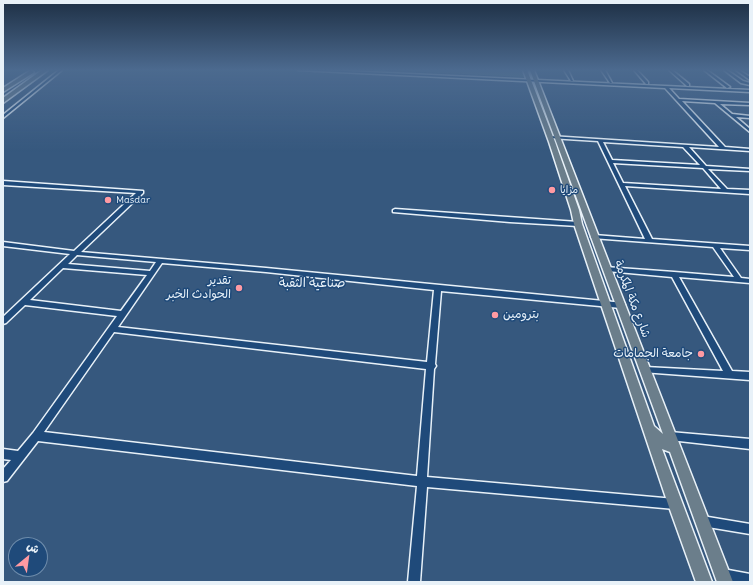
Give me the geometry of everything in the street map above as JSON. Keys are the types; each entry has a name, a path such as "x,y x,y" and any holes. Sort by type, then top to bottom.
{"main road":[{"name":"شارع مكة المكرمة","path":"540,97 621,305 724,578"},
{"name":"شارع مكة المكرمة","path":"555,136 578,224 704,582"},
{"path":"649,426 666,445 672,442"}],"street":[{"path":"3,116 27,97"},
{"path":"675,97 722,146"},
{"path":"677,100 750,104"},
{"path":"716,102 749,130"},
{"path":"732,115 750,116"},
{"path":"555,136 600,141 685,146 750,146"},
{"path":"555,136 722,146 750,150"},
{"path":"600,141 649,240"},
{"path":"685,146 725,190"},
{"path":"610,161 750,170"},
{"path":"3,183 141,192 3,322"},
{"path":"622,184 750,192"},
{"path":"395,211 578,224"},
{"path":"594,236 750,248"},
{"path":"3,244 75,253 162,260 621,305"},
{"path":"715,245 739,280"},
{"path":"3,477 36,436 162,260"},
{"path":"61,266 152,273"},
{"path":"607,269 750,281"},
{"path":"674,274 729,374"},
{"path":"414,582 438,288"},
{"path":"23,302 123,314"},
{"path":"112,330 432,366"},
{"path":"645,370 750,376"},
{"path":"36,436 422,482 676,504"},
{"path":"672,442 750,444"},
{"path":"3,454 20,456"},
{"path":"702,522 750,529"},
{"path":"724,578 750,580"}],"place":[{"name":"مزايا","path":"552,190"},
{"name":"Masdar","path":"108,200"},
{"name":"تقدير الحوادث الخبر","path":"239,288"},
{"name":"بترومين","path":"495,315"},
{"name":"جامعة الجمامات","path":"701,354"}],"district":[{"name":"صناعية الثقبة","path":"312,283"}]}
